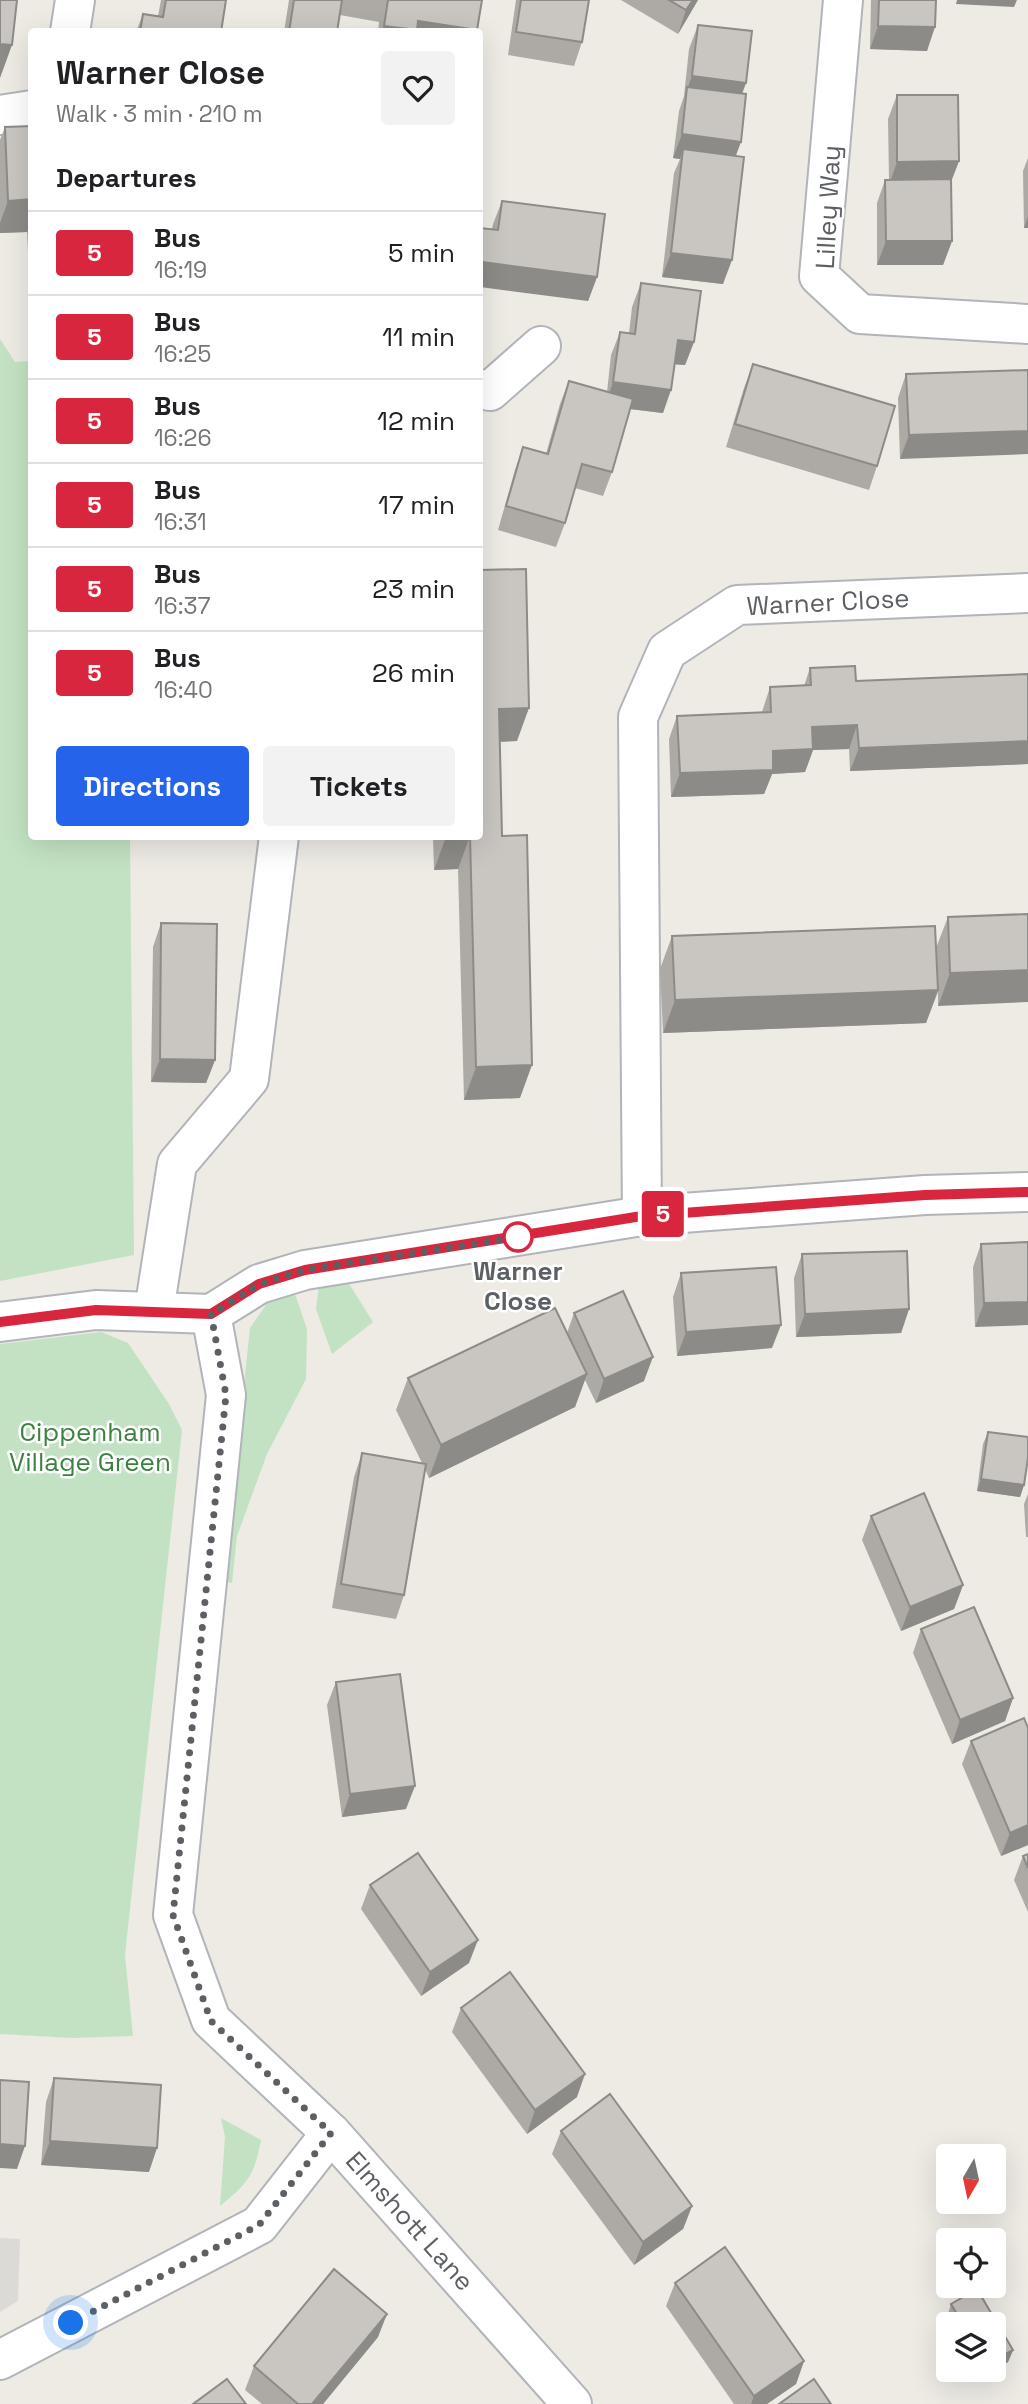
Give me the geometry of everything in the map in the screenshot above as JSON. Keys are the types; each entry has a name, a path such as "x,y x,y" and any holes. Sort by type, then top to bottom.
{"street":[{"path":"71,28 75,0"},
{"name":"Lilley Way","path":"843,0 820,276 860,314 1028,324"},
{"path":"0,114 28,110"},
{"path":"483,390 491,391 541,346"},
{"name":"Warner Close","path":"642,1216 638,717 667,651 737,606 1028,593"},
{"path":"154,1311 177,1164 249,1079 279,840"},
{"path":"0,1322 96,1310 211,1314 259,1284 305,1270 642,1216 925,1195 1028,1192"},
{"name":"Elmshott Lane","path":"211,1314 226,1395 173,1915 211,2021 331,2133 555,2398"},
{"path":"0,2360 259,2225 331,2133"}],"shaded area":[{"path":"0,2238 20,2239 18,2301 0,2312"}],"green space":[{"path":"0,339 15,362 28,361 28,840 130,840 134,1255 0,1281"},
{"path":"348,1282 373,1322 332,1354 316,1309 319,1285"},
{"path":"293,1288 307,1329 306,1379 267,1454 237,1536 232,1583 223,1581 250,1328 274,1293"},
{"name":"Cippenham Village Green","path":"101,1332 128,1343 169,1404 182,1430 125,1955 133,2036 72,2038 0,2034 0,1344"},
{"path":"221,2118 261,2140 256,2162 248,2178 220,2206 225,2137"}],"building":[{"path":"0,0 17,0 12,45 0,44"},
{"path":"166,0 226,0 222,28 141,28 143,14 163,17"},
{"path":"294,0 342,0 338,28 290,28"},
{"path":"388,0 482,0 477,28 418,21 417,28 384,26"},
{"path":"521,0 589,0 582,42 516,32"},
{"path":"669,0 693,0 686,10"},
{"path":"879,0 936,0 935,27 878,26"},
{"path":"698,25 752,31 746,83 692,76"},
{"path":"687,87 746,94 741,142 682,134"},
{"path":"897,95 958,95 959,161 897,162"},
{"path":"28,126 28,199 8,201 5,127"},
{"path":"683,149 744,157 732,260 671,253"},
{"path":"951,179 952,241 886,241 885,180"},
{"path":"502,201 605,214 597,277 483,262 483,228 498,230"},
{"path":"641,283 701,291 694,342 678,340 671,390 613,382 620,332 635,334"},
{"path":"753,364 895,406 877,466 735,424"},
{"path":"1028,370 1028,431 909,435 906,374"},
{"path":"569,381 633,399 612,472 582,464 565,523 506,506 523,447 548,454"},
{"path":"526,569 529,708 499,709 502,836 527,835 532,1065 476,1067 470,840 483,840 483,570"},
{"path":"855,666 856,681 1028,674 1028,741 859,748 857,725 812,727 813,749 773,751 773,770 680,773 677,716 771,712 770,687 811,685 810,668"},
{"path":"1028,914 1028,970 950,973 948,917"},
{"path":"161,923 217,924 215,1060 160,1059"},
{"path":"935,926 938,990 675,1000 672,936"},
{"path":"1028,1242 1028,1302 984,1303 981,1244"},
{"path":"907,1251 909,1309 805,1314 802,1254"},
{"path":"776,1267 781,1325 686,1332 681,1273"},
{"path":"623,1291 653,1357 604,1379 574,1313"},
{"path":"555,1308 587,1374 441,1445 408,1378"},
{"path":"988,1432 1028,1437 1024,1485 981,1479"},
{"path":"362,1453 426,1464 404,1595 341,1584"},
{"path":"924,1493 963,1585 910,1607 871,1516"},
{"path":"974,1607 1013,1698 960,1720 921,1629"},
{"path":"400,1674 415,1786 350,1794 336,1682"},
{"path":"1024,1718 1028,1728 1028,1825 1010,1833 971,1741"},
{"path":"418,1853 478,1940 430,1972 370,1885"},
{"path":"1028,1854 1028,1868 1023,1856"},
{"path":"510,1972 585,2074 535,2110 461,2008"},
{"path":"54,2078 161,2085 157,2148 50,2141"},
{"path":"0,2080 29,2082 25,2146 0,2144"},
{"path":"610,2094 692,2206 643,2242 561,2131"},
{"path":"725,2247 804,2361 754,2396 675,2283"},
{"path":"334,2269 387,2314 312,2404 298,2404 254,2366"},
{"path":"961,2298 982,2298 991,2312 956,2312 951,2304"},
{"path":"1006,2338 1013,2350 1006,2354"},
{"path":"227,2379 246,2404 193,2404"},
{"path":"814,2379 831,2404 779,2404"}],"bus line":[{"name":"5","path":"0,1322 96,1310 211,1314 259,1284 305,1270 642,1216 925,1195 1028,1192"}],"place":[{"name":"Warner Close","path":"518,1237"}],"route":[{"path":"71,2323 259,2225 331,2133 211,2021 173,1915 226,1395 211,1314 259,1284 305,1270 518,1237"}]}
